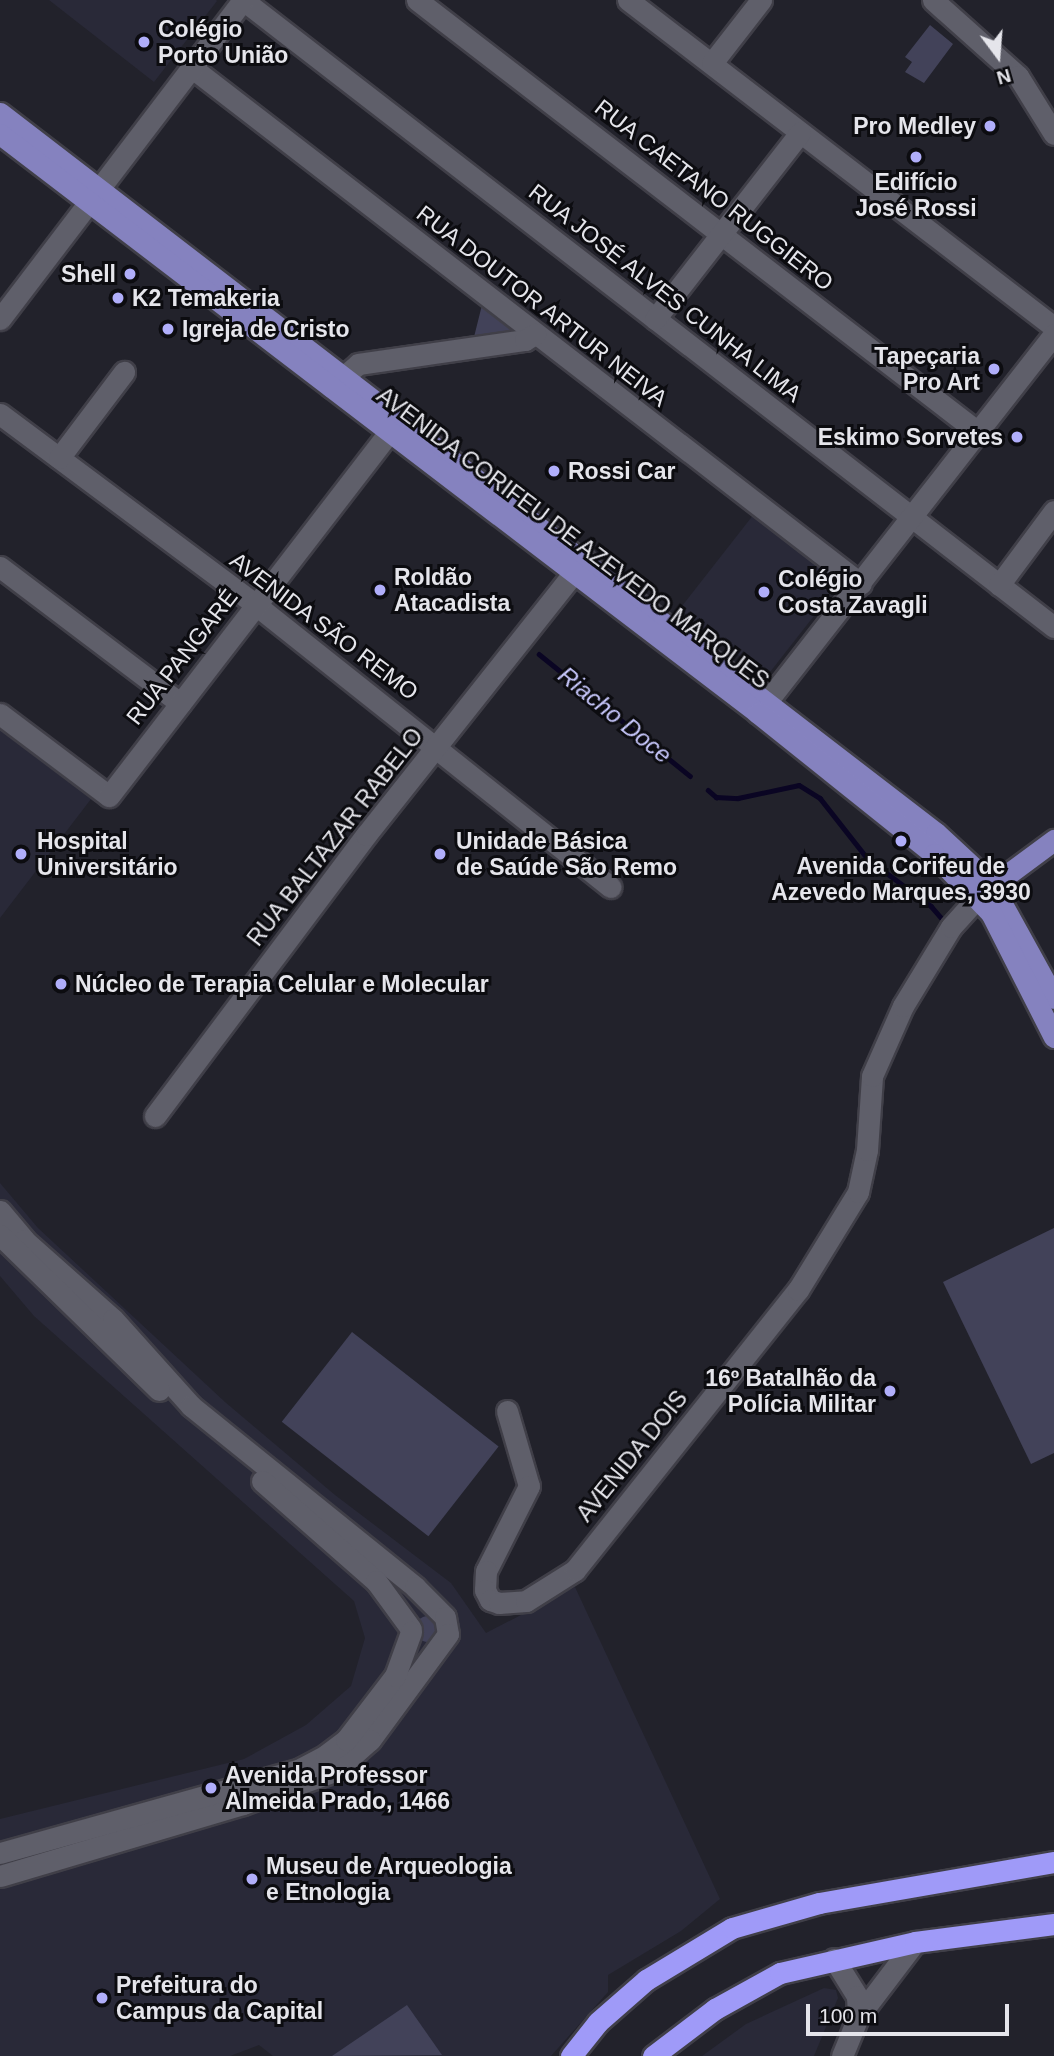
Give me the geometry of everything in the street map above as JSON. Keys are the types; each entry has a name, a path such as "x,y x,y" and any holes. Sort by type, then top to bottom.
{"highway":[{"path":"571,2056 598,2022 646,1980 732,1928 818,1903 1054,1862"},
{"path":"653,2056 749,1987 780,1973 915,1942 1054,1924"}],"main road":[{"name":"AVENIDA CORIFEU DE AZEVEDO MARQUES","path":"0,113 93,195"},
{"name":"AVENIDA CORIFEU DE AZEVEDO MARQUES","path":"0,134 93,195 764,707 925,846 985,890 1054,998"},
{"path":"985,890 1054,840"},
{"name":"AVENIDA CORIFEU DE AZEVEDO MARQUES","path":"985,890 1054,1037"}],"street":[{"path":"0,319 243,0"},
{"name":"RUA JOSÉ ALVES CUNHA LIMA","path":"243,0 1054,627"},
{"name":"RUA CAETANO RUGGIERO","path":"417,0 979,433"},
{"path":"628,0 1054,327"},
{"path":"712,63 761,0"},
{"path":"933,0 1018,76 1054,134"},
{"name":"RUA DOUTOR ARTUR NEIVA","path":"191,67 861,584"},
{"path":"655,319 800,133"},
{"path":"336,380 359,364 525,340 535,334"},
{"path":"764,707 1054,334"},
{"path":"59,458 124,373"},
{"name":"AVENIDA SÃO REMO","path":"0,414 256,605 611,887"},
{"name":"RUA PANGARÉ","path":"0,714 109,796 395,425"},
{"path":"999,585 1054,511"},
{"name":"RUA BALTAZAR RABELO","path":"155,1116 579,565"},
{"path":"0,567 180,703"},
{"name":"AVENIDA DOIS","path":"507,1411 529,1486 485,1571 485,1590 490,1600 499,1603 526,1601 575,1570 798,1290 858,1192 867,1150 872,1076 937,947 985,890"},
{"path":"0,1212 24,1240 113,1319 191,1406 415,1587 448,1624 443,1642 370,1740 335,1771 243,1804 55,1847 0,1853"},
{"path":"0,1235 184,1413 376,1581 424,1647 443,1642"},
{"path":"0,1876 55,1847 300,1769 326,1755 346,1740 395,1676 420,1613 440,1612"},
{"path":"842,2056 858,2017 915,1942"},
{"path":"834,1959 858,1996 858,2017"}],"shaded area":[{"name":"Colégio Porto União","path":"49,0 216,0 217,1 154,82"},
{"path":"930,25 953,44 924,83 905,72 912,62 905,57"},
{"path":"482,305 517,332 474,337"},
{"name":"Colégio Costa Zavagli","path":"754,514 841,582 766,677 680,609"},
{"name":"Hospital Universitário","path":"0,730 91,799 0,918"},
{"path":"0,1183 38,1228 225,1402 335,1495 451,1583 486,1633 575,1587 720,1899 681,1931 608,1975 608,1992 551,2056 273,2056 259,2045 230,2056 0,2056 0,1819 244,1759 306,1725 351,1686 365,1638 354,1601 34,1316 0,1276"},
{"path":"1054,1228 1054,1453 1031,1464 943,1282"},
{"path":"352,1332 499,1447 428,1536 282,1422"},
{"path":"428,1616 437,1620 441,1629 437,1638 428,1642 419,1638 415,1629 419,1620"},
{"path":"824,1988 836,1990 838,1998 814,2056 702,2056 746,2024"},
{"path":"407,2005 442,2055 332,2056"}],"waterway":[{"name":"Riacho Doce","path":"539,654 690,776"},
{"name":"Riacho Doce","path":"708,790 716,797 738,798 799,785 820,798 868,859 931,906 943,920"}],"place":[{"name":"Colégio Porto União","path":"144,42"},
{"name":"Pro Medley","path":"990,126"},
{"name":"Edifício José Rossi","path":"916,157"},
{"name":"Shell","path":"130,274"},
{"name":"K2 Temakeria","path":"118,298"},
{"name":"Igreja de Cristo","path":"168,329"},
{"name":"Tapeçaria Pro Art","path":"994,369"},
{"name":"Eskimo Sorvetes","path":"1017,437"},
{"name":"Rossi Car","path":"554,471"},
{"name":"Roldão Atacadista","path":"380,590"},
{"name":"Colégio Costa Zavagli","path":"764,592"},
{"name":"Avenida Corifeu de Azevedo Marques, 3930","path":"901,841"},
{"name":"Hospital Universitário","path":"21,854"},
{"name":"Unidade Básica de Saúde São Remo","path":"440,854"},
{"name":"Núcleo de Terapia Celular e Molecular","path":"61,984"},
{"name":"16º Batalhão da Polícia Militar","path":"890,1391"},
{"name":"Avenida Professor Almeida Prado, 1466","path":"211,1788"},
{"name":"Museu de Arqueologia e Etnologia","path":"252,1879"},
{"name":"Prefeitura do Campus da Capital","path":"102,1998"}]}
